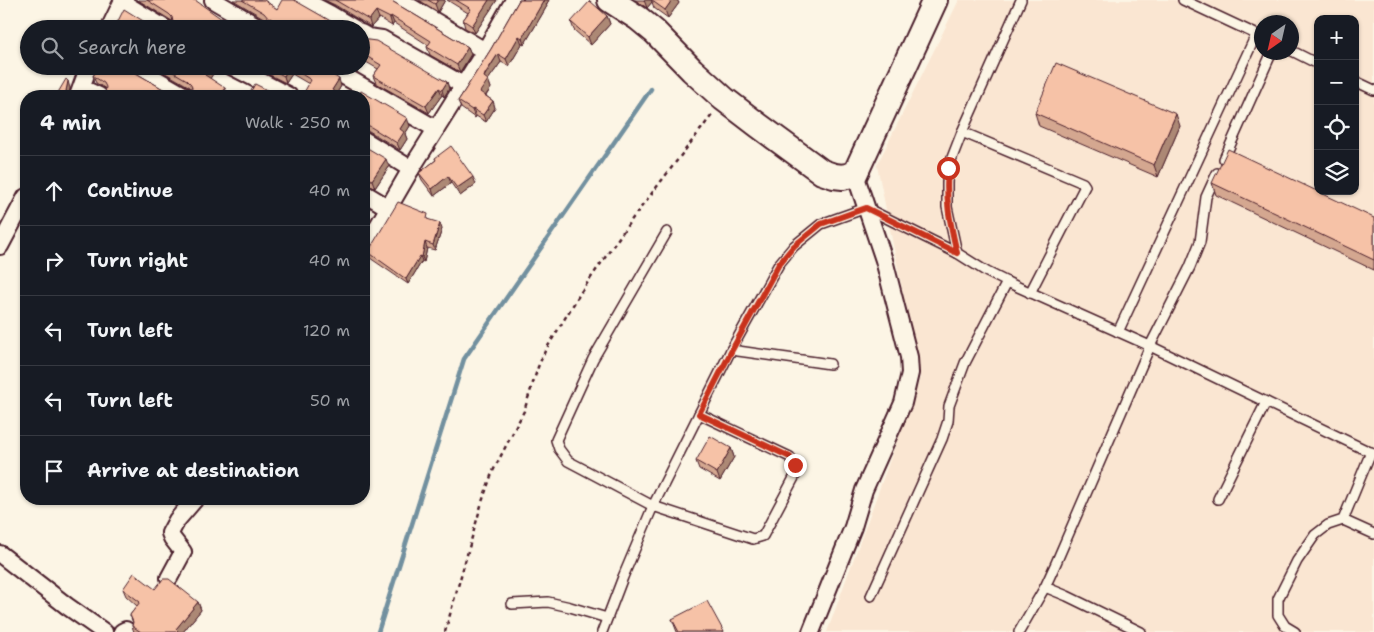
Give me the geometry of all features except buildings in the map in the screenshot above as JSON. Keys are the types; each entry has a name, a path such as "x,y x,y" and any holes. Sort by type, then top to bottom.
{"street":[{"path":"213,0 247,20"},
{"path":"303,0 340,20"},
{"path":"400,0 485,51"},
{"path":"610,0 638,18 655,32 717,93 758,126 822,172 842,177 855,174"},
{"path":"811,632 853,527 864,490 903,403 910,374 909,357 884,260 855,174 934,0"},
{"path":"114,20 123,1 152,20"},
{"path":"370,238 485,51 507,2"},
{"path":"370,37 382,39 463,85"},
{"path":"81,90 86,75"},
{"path":"149,75 175,90"},
{"path":"248,75 277,90"},
{"path":"343,75 369,90"},
{"path":"370,91 436,129"},
{"path":"370,144 411,169"},
{"path":"370,197 389,208"},
{"path":"0,246 20,208"},
{"path":"169,578 183,552 170,533 177,520 189,505"},
{"path":"2,560 104,632"}],"lane":[{"path":"957,253 947,206 948,168 962,132 1021,0"},
{"path":"1183,0 1254,34"},
{"path":"1118,332 1254,46"},
{"path":"1299,54 1314,62"},
{"path":"1019,632 1045,587 1150,346 1190,268 1200,242 1206,197 1268,60"},
{"path":"1359,83 1374,90"},
{"path":"962,132 1083,183 1085,186 1030,293"},
{"path":"603,632 653,506 732,350 779,264 794,246 821,224 866,208 957,253 1007,282 1150,346 1373,453 1343,520"},
{"path":"666,232 593,359 556,440 559,449 568,461 653,506 753,539 763,536 796,474 795,465 790,457 699,414"},
{"path":"871,596 942,439 948,421 950,406 965,363 1007,282"},
{"path":"732,350 830,364"},
{"path":"1218,500 1266,402"},
{"path":"1295,632 1285,626 1278,615 1278,599 1298,561 1315,535 1328,525 1343,520 1374,534"},
{"path":"1045,587 1141,632"},
{"path":"512,604 548,602 607,618"}],"path":[{"path":"446,632 482,502 492,474 524,411 545,351 581,292 717,93"}],"shaded area":[{"path":"959,0 1374,0 1374,632 827,632 920,378 877,165"}],"waterway":[{"path":"378,632 464,359 651,89"}],"route":[{"path":"795,465 790,457 699,414 779,264 794,246 821,224 866,208 957,253 947,206 948,168"}]}
